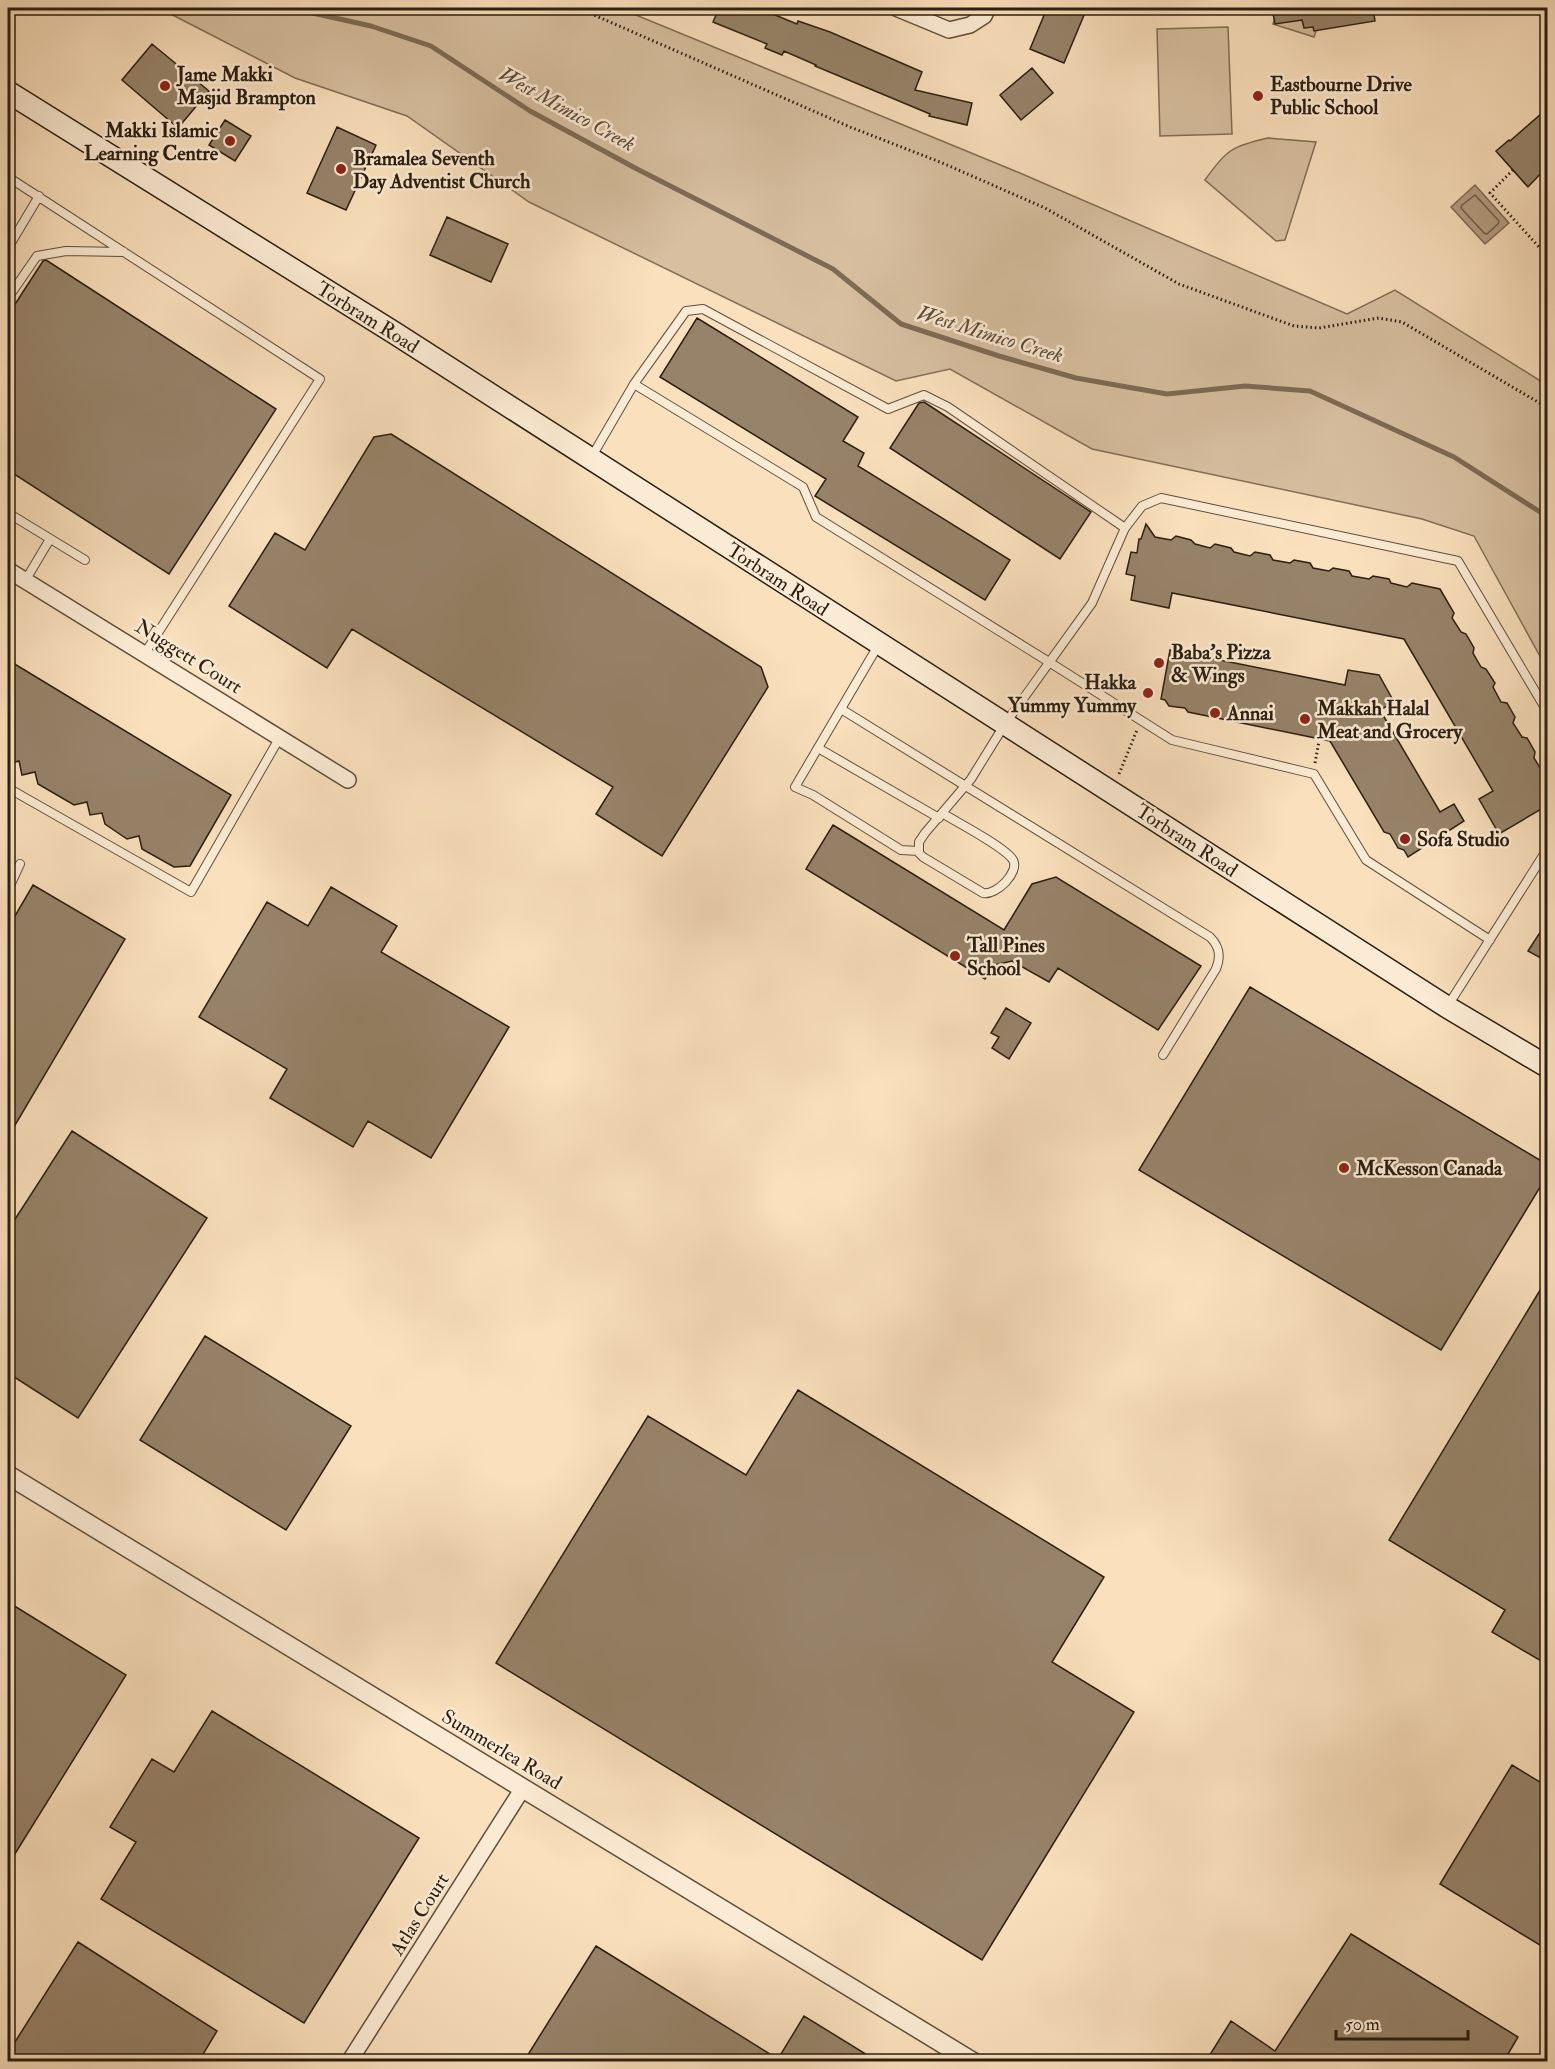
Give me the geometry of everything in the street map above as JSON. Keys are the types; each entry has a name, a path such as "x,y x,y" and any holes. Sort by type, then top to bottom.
{"main road":[{"name":"Torbram Road","path":"8,92 402,338 1447,1007 1548,1067"}],"street":[{"path":"896,8 950,30 970,25 984,16 988,8"},
{"name":"Nuggett Court","path":"8,570 348,780"},
{"name":"Summerlea Road","path":"8,1475 974,2061"},
{"name":"Atlas Court","path":"350,2061 523,1788"}],"lane":[{"path":"8,177 320,379 145,653"},
{"path":"8,248 39,196"},
{"path":"8,298 37,256 66,251 126,252"},
{"path":"591,459 634,384 686,311 704,309 888,409 924,395 948,407 1125,528"},
{"path":"634,384 803,487 816,517 1172,740 1312,773 1366,860 1490,940"},
{"path":"818,748 940,816 1004,851 1013,860 1015,867 998,890 989,894 983,893 923,857 919,851 919,842 940,816 966,785 1005,724 1092,603 1125,528 1142,506 1161,498 1458,561 1548,713"},
{"path":"8,513 85,560"},
{"path":"25,581 50,539"},
{"path":"879,644 795,787 813,795 901,850 919,851"},
{"path":"841,709 1216,942 1220,955 1216,969 1163,1055"},
{"path":"8,788 191,892 280,737"},
{"path":"1447,1007 1548,848"},
{"path":"8,890 20,864"}],"path":[{"path":"578,8 850,127 940,162 1046,208 1179,284 1294,326 1319,328 1379,318 1402,322 1548,408"},
{"path":"1512,170 1490,193 1548,257"},
{"path":"1113,793 1127,751 1141,720"},
{"path":"1312,773 1319,741"}],"shaded area":[{"path":"159,8 619,8 1015,171 1347,314 1395,290 1547,385 1547,669 1474,536 1422,519 1092,449 950,369 896,381 529,202 407,116 295,78"},
{"path":"1278,8 1324,8 1314,37 1273,24"},
{"path":"1228,27 1232,134 1160,136 1157,29"},
{"path":"1268,138 1316,142 1285,240 1276,241 1205,180 1231,151"}],"water":[{"path":"1475,185 1509,223 1485,244 1451,207"}],"building":[{"path":"719,8 758,8 797,24 798,21 830,32 922,72 915,90 972,103 967,125 929,116 930,114 784,51 782,55 765,48 767,44 713,22"},
{"path":"1047,8 1087,8 1064,63 1030,49"},
{"path":"1272,8 1373,8 1375,21 1314,31 1313,27 1304,28 1302,20 1275,24"},
{"name":"Jame Makki Masjid Brampton","path":"152,44 209,91 178,128 122,80"},
{"path":"1032,68 1053,93 1021,120 1000,95"},
{"path":"1548,108 1548,166 1528,187 1496,151"},
{"path":"225,120 251,136 235,161 209,145"},
{"name":"Bramalea Seventh Day Adventist Church","path":"337,127 376,145 346,210 307,193"},
{"path":"447,217 508,244 491,282 430,255"},
{"path":"46,260 276,409 169,574 8,470 8,315 43,261"},
{"path":"697,318 858,417 843,441 864,453 858,466 1010,560 985,600 815,496 826,479 660,377"},
{"path":"924,402 1091,512 1060,559 890,448 919,403"},
{"path":"391,434 761,667 768,687 662,856 596,814 613,787 352,629 327,668 229,606 275,533 305,550 374,437"},
{"path":"1146,524 1155,537 1171,540 1176,536 1210,548 1215,544 1250,556 1255,552 1270,555 1273,560 1290,563 1294,560 1310,563 1313,568 1349,571 1352,576 1389,579 1391,583 1407,587 1412,583 1440,589 1454,613 1452,618 1461,632 1466,634 1481,667 1486,669 1495,683 1493,687 1501,702 1507,703 1515,717 1513,723 1522,737 1527,738 1535,752 1534,758 1542,771 1548,773 1548,805 1499,834 1479,799 1493,791 1404,639 1172,593 1169,608 1131,600 1135,576 1126,574 1131,552 1137,553 1139,539 1141,539"},
{"path":"1170,650 1345,685 1348,670 1379,675 1394,702 1380,710 1440,812 1454,804 1464,821 1408,857 1404,850 1398,848 1390,834 1384,832 1330,741 1188,712 1185,708 1169,706 1165,700 1161,699"},
{"path":"8,660 231,795 190,866 174,867 142,849 139,836 127,839 105,824 102,813 90,815 87,802 74,805 38,784 35,772 22,775 19,761 8,764"},
{"path":"833,825 1004,930 1032,884 1056,877 1201,966 1158,1030 1058,968 1049,982 1012,961 995,965 985,979 806,869"},
{"path":"33,885 125,939 8,1137 8,928"},
{"path":"331,887 397,926 381,952 509,1027 431,1158 368,1121 353,1147 270,1098 287,1069 199,1017 267,902 308,926"},
{"path":"1548,920 1548,962 1528,951"},
{"name":"McKesson Canada","path":"1250,987 1548,1165 1548,1174 1441,1350 1139,1170"},
{"path":"1006,1008 1031,1023 1009,1059 992,1048 999,1037 991,1033"},
{"path":"72,1131 207,1218 78,1418 8,1373 8,1230"},
{"path":"1548,1277 1548,1665 1492,1632 1505,1610 1389,1540"},
{"path":"205,1336 351,1426 286,1530 140,1440"},
{"path":"798,1390 1104,1577 1052,1662 1134,1712 982,1960 496,1663 648,1416 746,1475"},
{"path":"8,1602 126,1675 8,1865"},
{"path":"212,1711 419,1838 304,2023 101,1899 136,1842 110,1827 152,1759 174,1772"},
{"path":"1512,1765 1548,1787 1548,1950 1440,1884"},
{"path":"1351,1934 1518,2037 1504,2061 1206,2061 1231,2021 1275,2051"},
{"path":"78,1942 217,2031 199,2061 8,2061 8,2053"},
{"path":"596,1946 778,2059 804,2016 877,2061 524,2061"}],"waterway":[{"name":"West Mimico Creek","path":"290,8 371,26 431,46 530,111 637,169 833,269 901,324 1076,378 1167,394 1245,386 1310,391 1454,457 1548,517"}],"place":[{"name":"Jame Makki Masjid Brampton","path":"165,86"},
{"name":"Eastbourne Drive Public School","path":"1258,96"},
{"name":"Makki Islamic Learning Centre","path":"230,141"},
{"name":"Bramalea Seventh Day Adventist Church","path":"341,169"},
{"name":"Baba's Pizza & Wings","path":"1159,663"},
{"name":"Hakka Yummy Yummy","path":"1148,693"},
{"name":"Annai","path":"1215,713"},
{"name":"Makkah Halal Meat and Grocery","path":"1305,719"},
{"name":"Sofa Studio","path":"1405,839"},
{"name":"Tall Pines School","path":"955,956"},
{"name":"McKesson Canada","path":"1344,1168"}]}
